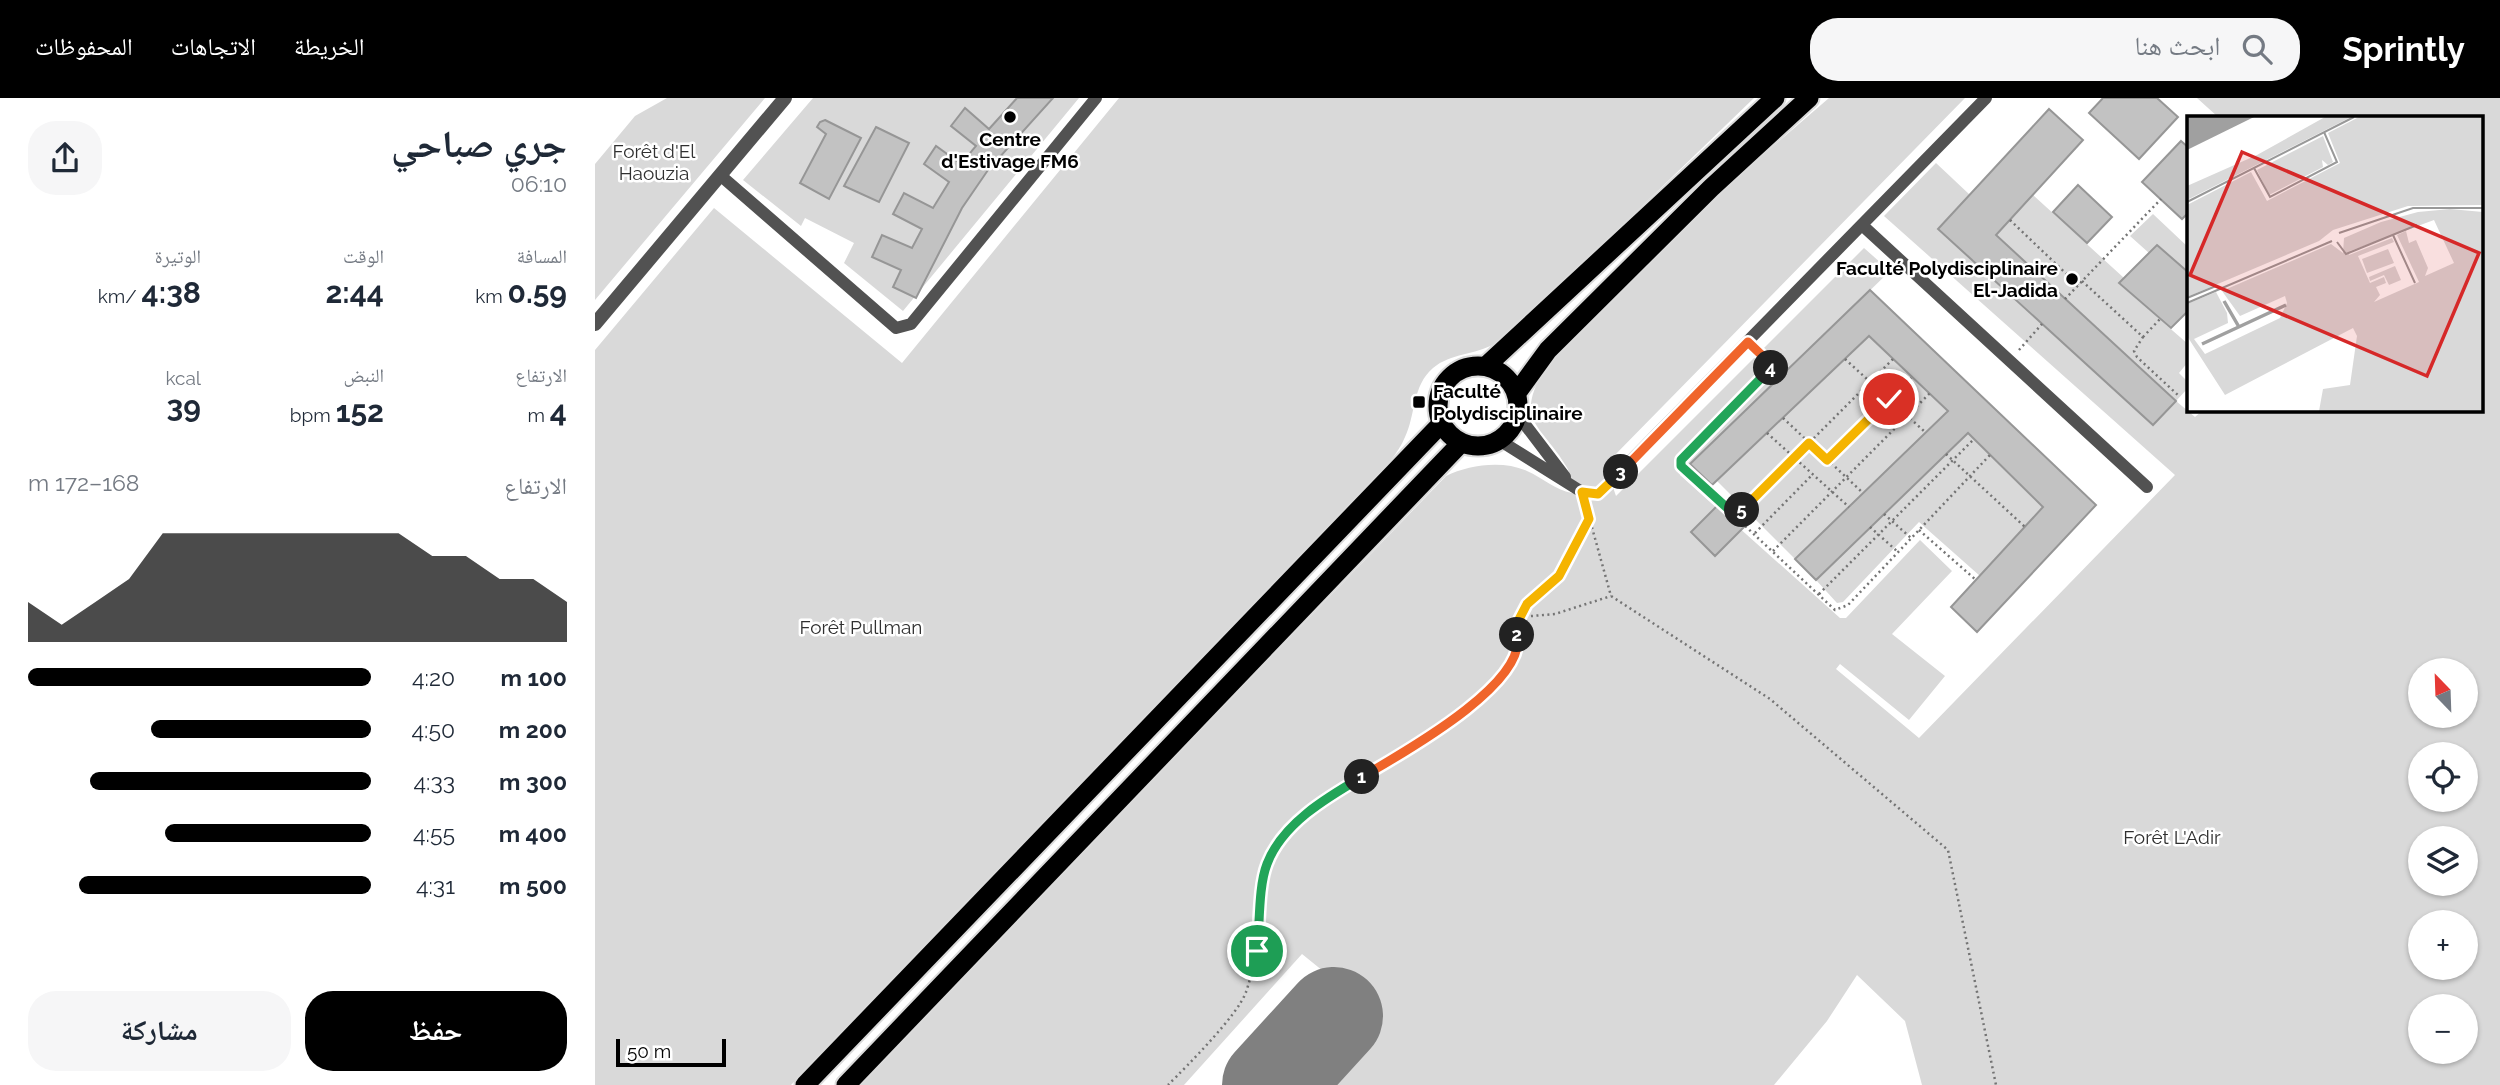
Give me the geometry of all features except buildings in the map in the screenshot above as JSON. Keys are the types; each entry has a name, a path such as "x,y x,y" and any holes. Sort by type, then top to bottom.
{"highway":[{"path":"1486,366 1775,98"},
{"path":"1516,394 1548,350 1711,188 1809,98"},
{"path":"1471,366 1486,366 1510,381 1516,394 1517,414 1511,429 1499,440 1487,445 1461,443 1441,424 1438,402 1445,381 1457,371 1471,366"},
{"path":"805,1085 1441,424"},
{"path":"846,1085 1461,443"}],"street":[{"path":"595,324 785,98"},
{"path":"720,175 896,328 911,324 1096,98"},
{"path":"1499,440 1582,492 1598,494 1986,98"},
{"path":"1862,225 2147,487"},
{"path":"1517,414 1569,483"}],"path":[{"path":"2065,299 2161,199"},
{"path":"2010,220 2078,285"},
{"path":"2082,281 2143,337"},
{"path":"2161,319 2143,337 2134,351 2137,357 2180,397"},
{"path":"2010,360 2042,324"},
{"path":"1748,342 1783,374"},
{"path":"1845,359 1925,432"},
{"path":"1736,516 1893,359"},
{"path":"1773,366 1681,460 1681,466 1835,610 1840,610 1990,455"},
{"path":"1827,460 1912,377"},
{"path":"1773,551 1930,393"},
{"path":"1783,418 1863,493"},
{"path":"1767,433 1849,507"},
{"path":"1819,594 1973,439"},
{"path":"1946,454 2025,527"},
{"path":"1755,533 1813,474"},
{"path":"1582,492 1611,596 1770,699 1948,850 1996,1085"},
{"path":"1884,514 1911,538"},
{"path":"1168,1085 1198,1055 1245,995 1257,951 1266,866 1280,840 1320,802 1440,729 1483,698 1514,656 1518,640 1515,627 1519,617 1527,604 1559,576 1589,519"},
{"path":"1870,527 1898,552"},
{"path":"1919,530 1976,580"},
{"path":"1519,617 1555,614 1611,596"}],"green space":[{"name":"Forêt d'El Haouzia","path":"667,98 765,98 595,300 595,164 635,116"},
{"path":"813,98 1079,98 903,311 844,263 854,243 805,218 801,226 743,180"},
{"name":"Forêt Pullman","path":"1119,98 1754,98 1524,320 1494,344 1447,359 1426,375 1402,443 1373,481 791,1085 595,1085 595,350 714,208 902,363"},
{"name":"Forêt L'Adir","path":"1829,98 1965,98 1611,459 1607,470 1616,496 1864,248 1890,271 1680,475 1840,618 1846,618 1920,540 1952,571 1892,634 1945,676 1909,720 1840,664 1836,669 1919,738 2175,475 1884,216 1936,163 1970,195 1996,235 2033,195 2124,278 2119,284 2187,343 2187,363 2179,373 2187,381 2187,389 2176,401 2195,417 2202,411 2483,411 2483,116 2217,116 2197,98 2500,98 2500,1085 1922,1085 1905,1021 1857,975 1827,1021 1774,1085 1324,1085 1323,1076 1337,1041 1332,998 1323,971 1302,954 1184,1085 858,1085 1446,476 1475,467 1507,466 1527,471 1572,493 1568,469 1534,421 1531,411 1536,386 1545,368 1743,172"},
{"path":"2153,214 2187,246 2187,272 2157,245 2149,253 2130,236"},
{"path":"1869,336 1948,411 1795,559 1717,481"},
{"path":"1968,433 2043,507 1980,576 1919,522 1843,602 1837,603 1816,580"}],"runway":[{"path":"1271,1085 1334,1016"}],"place":[{"name":"Centre d'Estivage FM6","path":"1010,117"},
{"name":"Faculté Polydisciplinaire El-Jadida","path":"2072,279"},
{"name":"Faculté Polydisciplinaire","path":"1419,402"}],"route":[{"path":"1257,951 1266,866 1280,840 1320,802 1440,729 1483,698 1514,656 1518,640 1515,627 1519,617 1527,604 1559,576 1589,519 1582,492 1590,496 1598,494 1607,486 1748,342 1773,366 1681,460 1681,466 1736,516 1809,443 1827,460 1889,399"}]}
